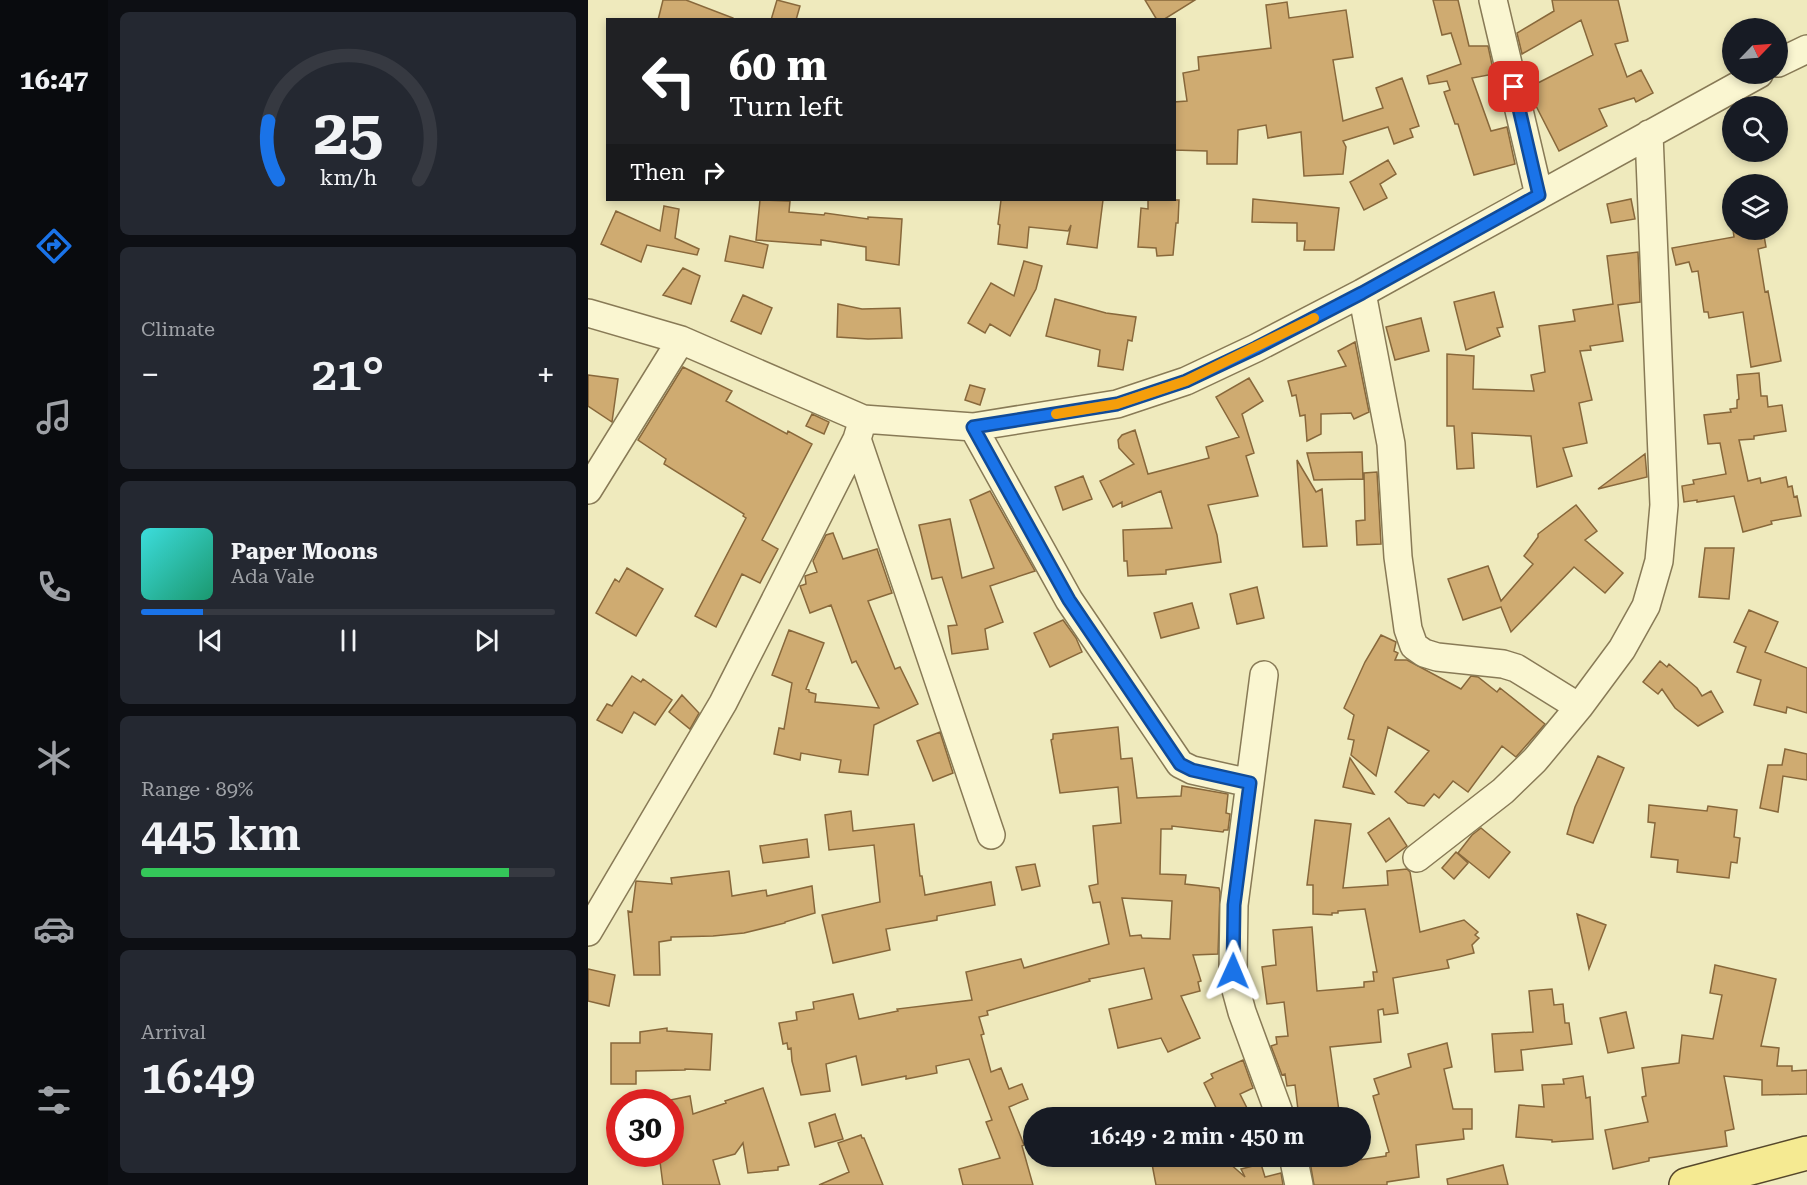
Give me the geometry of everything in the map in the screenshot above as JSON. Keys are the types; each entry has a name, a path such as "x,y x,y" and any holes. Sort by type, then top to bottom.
{"main road":[{"path":"1689,1185 1807,1153"}],"street":[{"path":"1493,0 1539,195"},
{"path":"1788,58 1807,49"},
{"path":"588,313 681,340 860,429 973,427 1117,404 1196,376 1256,348 1362,293 1741,84"},
{"path":"1417,858 1503,791 1535,760 1579,707 1622,649 1646,606 1659,561 1664,505 1649,134"},
{"path":"1362,293 1391,444 1398,557 1408,629 1414,646 1424,653 1437,657 1503,664 1516,668 1579,707"},
{"path":"588,490 681,340"},
{"path":"973,427 1069,600 1180,764 1192,770 1250,783"},
{"path":"860,429 991,835"},
{"path":"588,932 723,703 860,429"},
{"path":"1264,675 1234,905 1233,971 1242,1012 1277,1107"},
{"path":"1295,1167 1299,1185"}],"building":[{"path":"663,0 686,0 733,18 658,18"},
{"path":"777,0 800,6 797,18 772,18"},
{"path":"1145,0 1195,0 1166,18 1156,18"},
{"path":"1433,0 1458,0 1469,46 1488,46 1494,74 1472,78 1491,131 1507,127 1515,164 1474,175 1458,124 1455,124 1444,92 1450,90 1447,81 1429,84 1427,76 1461,64 1451,33 1442,35"},
{"path":"1552,0 1618,0 1628,41 1615,44 1627,77 1641,70 1653,93 1636,102 1634,98 1599,109 1607,126 1559,151 1533,100 1530,87 1593,55 1581,20 1522,54 1517,33 1554,11"},
{"path":"1287,2 1289,18 1346,10 1353,57 1333,60 1343,121 1383,108 1376,88 1402,78 1419,126 1410,129 1413,137 1394,144 1388,127 1343,141 1346,147 1343,174 1304,176 1301,132 1268,138 1266,125 1238,130 1237,164 1207,164 1207,151 1176,150 1176,102 1187,101 1183,73 1199,70 1198,57 1271,48 1266,5"},
{"path":"1388,160 1396,174 1380,184 1387,198 1364,210 1350,182"},
{"path":"1253,199 1339,208 1334,250 1304,250 1305,241 1297,241 1297,223 1252,222"},
{"path":"1631,199 1635,219 1611,223 1607,204"},
{"path":"1179,200 1173,255 1157,256 1156,248 1138,247 1141,208 1148,209 1148,201"},
{"path":"760,201 790,201 789,212 824,215 825,213 868,219 868,217 902,219 899,265 866,260 866,247 821,240 821,245 756,240"},
{"path":"1001,201 1103,201 1097,248 1067,244 1071,225 1068,231 1029,227 1027,248 998,244 1000,225 998,224"},
{"path":"664,206 679,209 675,238 699,249 697,255 647,245 641,262 601,244 616,211 660,231"},
{"path":"730,236 768,245 763,268 725,261"},
{"path":"1722,239 1765,240 1766,247 1758,249 1781,361 1751,367 1743,312 1709,318 1708,312 1704,312 1698,271 1692,272 1689,262 1676,265 1672,248"},
{"path":"1638,252 1640,302 1618,305 1623,341 1590,346 1591,350 1580,351 1592,400 1579,403 1587,443 1563,448 1572,476 1537,487 1531,436 1472,433 1474,468 1457,469 1454,426 1447,426 1447,354 1474,356 1473,389 1534,391 1531,375 1545,372 1539,326 1575,321 1573,310 1613,304 1607,256"},
{"path":"1024,261 1042,266 1036,289 1010,336 990,324 985,333 968,323 991,283 1014,296"},
{"path":"683,268 700,276 691,304 663,295"},
{"path":"1494,292 1503,327 1497,328 1500,336 1466,350 1454,302"},
{"path":"743,295 772,308 761,334 731,321"},
{"path":"1055,299 1106,313 1136,317 1132,341 1128,340 1123,370 1098,366 1100,350 1046,336"},
{"path":"838,304 862,309 900,308 902,338 837,337"},
{"path":"1421,318 1429,351 1395,360 1386,327"},
{"path":"1355,342 1369,412 1354,419 1351,413 1321,414 1321,434 1307,441 1305,415 1300,416 1296,395 1292,396 1288,381 1346,366 1338,351"},
{"path":"683,367 732,391 726,401 787,434 788,431 812,444 762,540 778,549 760,583 742,574 716,627 695,616 746,518 744,514 664,464 666,459 638,440"},
{"path":"1759,373 1761,396 1767,396 1768,407 1782,405 1786,431 1754,436 1754,439 1739,440 1748,481 1760,478 1761,483 1786,477 1788,487 1792,486 1794,497 1797,496 1801,516 1771,521 1772,524 1743,532 1734,496 1684,502 1682,486 1694,484 1693,480 1726,474 1720,443 1708,444 1704,415 1731,412 1730,409 1737,408 1739,399 1737,375"},
{"path":"588,375 618,379 612,422 588,406"},
{"path":"1249,378 1263,401 1242,414 1254,453 1246,456 1258,496 1208,505 1217,535 1221,562 1166,570 1166,574 1128,576 1127,561 1124,561 1123,530 1172,528 1161,491 1122,507 1122,502 1113,507 1100,481 1134,464 1119,448 1118,440 1122,435 1135,430 1148,474 1209,458 1206,447 1239,437 1216,397"},
{"path":"970,385 985,389 980,405 965,400"},
{"path":"812,414 829,422 824,434 806,426"},
{"path":"1362,452 1363,479 1314,480 1307,453"},
{"path":"1645,454 1647,477 1598,489"},
{"path":"1297,460 1316,492 1322,489 1327,546 1303,547"},
{"path":"1377,472 1381,544 1357,545 1356,521 1365,520 1364,473"},
{"path":"1083,476 1092,499 1063,510 1055,487"},
{"path":"990,491 1035,571 990,586 1003,622 985,629 988,649 952,654 948,626 957,625 942,577 932,579 919,525 950,519 962,578 994,568 970,500"},
{"path":"1576,505 1597,531 1585,540 1623,573 1605,593 1574,567 1511,632 1501,607 1463,620 1448,579 1488,566 1501,601 1533,564 1524,556 1538,534"},
{"path":"833,533 843,559 877,549 892,593 868,601 895,669 900,667 918,704 874,725 868,775 839,772 841,760 801,753 800,760 774,754 779,728 784,729 792,683 772,675 789,630 824,643 806,689 816,694 815,702 879,708 856,661 852,663 831,605 810,613 800,586 806,584 805,576 817,572 813,561 826,535"},
{"path":"1705,548 1734,548 1729,599 1699,597"},
{"path":"627,568 663,589 636,636 596,613 615,579 619,582"},
{"path":"1257,587 1264,618 1237,624 1230,594"},
{"path":"1192,603 1199,628 1161,638 1154,613"},
{"path":"1749,610 1778,622 1765,652 1807,668 1807,713 1787,707 1786,713 1754,705 1761,680 1737,672 1746,647 1734,642"},
{"path":"1063,620 1076,638 1082,652 1050,667 1034,633"},
{"path":"1381,635 1396,642 1394,651 1398,653 1395,660 1407,660 1461,689 1471,676 1478,677 1497,692 1500,688 1545,724 1516,757 1502,746 1468,792 1453,781 1439,798 1434,794 1424,806 1408,803 1395,792 1429,751 1388,727 1376,776 1351,755 1354,740 1348,739 1354,715 1344,708 1365,662"},
{"path":"1660,661 1667,667 1669,664 1697,688 1702,696 1711,691 1723,712 1698,726 1675,708 1662,689 1658,694 1643,682"},
{"path":"632,676 641,682 643,679 672,700 655,725 634,712 622,733 597,720 607,704 612,706"},
{"path":"682,695 699,713 690,729 669,712"},
{"path":"1118,727 1121,759 1132,758 1137,798 1181,796 1182,786 1228,794 1226,813 1230,814 1228,830 1223,832 1172,826 1172,829 1161,829 1160,874 1186,875 1185,884 1219,888 1218,954 1193,955 1201,981 1198,982 1200,991 1181,996 1200,1038 1168,1052 1161,1038 1118,1048 1109,1009 1152,999 1144,968 1089,979 1090,981 987,1011 988,1015 979,1017 984,1034 981,1035 991,1072 1001,1068 1009,1089 1022,1084 1028,1099 1009,1107 1023,1142 1023,1167 1028,1167 1033,1185 963,1185 959,1169 1000,1158 986,1122 992,1120 969,1059 936,1066 937,1073 906,1079 906,1076 862,1085 856,1056 826,1064 830,1091 801,1095 791,1048 788,1049 787,1043 783,1044 779,1023 797,1020 796,1012 814,1009 813,1002 853,994 859,1019 898,1011 897,1009 972,1000 966,972 1021,959 1024,968 1109,944 1100,902 1093,903 1089,886 1098,884 1093,826 1121,823 1118,787 1060,793 1051,740 1053,734","holes":["1122,898 1172,901 1170,939 1142,938 1141,935 1130,936"]},
{"path":"940,732 953,773 933,781 917,741"},
{"path":"1785,749 1807,754 1807,780 1783,776 1778,812 1760,808 1768,765 1782,765"},
{"path":"1598,756 1624,768 1593,843 1567,834 1575,807"},
{"path":"1350,758 1374,794 1343,787"},
{"path":"1649,805 1707,811 1708,806 1737,810 1734,837 1740,838 1737,863 1731,862 1729,878 1677,872 1678,860 1651,857 1655,823 1648,822"},
{"path":"851,811 853,831 914,824 920,876 922,876 925,895 991,882 995,905 937,916 937,920 886,929 890,950 833,963 822,915 880,902 874,845 829,850 825,815"},
{"path":"1389,818 1407,846 1386,862 1368,833"},
{"path":"1315,820 1351,824 1343,888 1388,885 1387,871 1407,869 1410,872 1420,932 1464,920 1478,932 1475,935 1479,938 1472,945 1474,953 1447,960 1449,968 1393,978 1398,1013 1384,1015 1383,1009 1378,1010 1381,1042 1330,1047 1338,1107 1298,1107 1295,1085 1287,1086 1285,1074 1282,1075 1271,1046 1277,1044 1276,1037 1288,1036 1284,1002 1267,1004 1262,967 1276,965 1273,930 1312,927 1317,991 1364,987 1364,982 1374,981 1373,972 1377,972 1365,909 1338,911 1332,915 1313,914 1313,885 1307,885"},
{"path":"1481,828 1510,852 1489,878 1458,853 1472,835"},
{"path":"807,839 809,857 763,863 760,846"},
{"path":"1456,852 1468,863 1454,879 1442,868"},
{"path":"1035,864 1040,886 1022,890 1016,867"},
{"path":"729,871 732,896 766,890 767,896 812,886 815,913 744,933 671,937 671,940 659,942 660,975 634,975 628,911 632,912 636,881 672,884 671,878"},
{"path":"1577,914 1606,925 1589,969"},
{"path":"1715,965 1776,979 1761,1046 1779,1048 1777,1066 1792,1066 1792,1071 1807,1070 1807,1094 1762,1095 1762,1080 1724,1076 1734,1129 1725,1131 1727,1146 1649,1158 1649,1161 1613,1169 1605,1130 1648,1122 1642,1097 1646,1096 1642,1068 1679,1063 1682,1035 1713,1039 1722,995 1710,993"},
{"path":"588,969 615,975 609,1006 588,1001"},
{"path":"1552,989 1554,1005 1563,1004 1565,1023 1569,1023 1572,1044 1521,1050 1523,1070 1495,1072 1492,1034 1533,1032 1529,991"},
{"path":"1626,1012 1634,1048 1608,1053 1600,1018"},
{"path":"667,1028 667,1031 712,1034 710,1070 636,1071 636,1084 611,1084 611,1043 640,1043 640,1032"},
{"path":"1447,1043 1452,1067 1444,1069 1453,1109 1472,1109 1472,1129 1463,1129 1464,1139 1416,1145 1419,1177 1387,1182 1387,1185 1314,1185 1311,1167 1371,1167 1371,1158 1386,1156 1389,1152 1373,1096 1379,1094 1374,1079 1411,1067 1408,1054"},
{"path":"1243,1060 1253,1088 1240,1094 1246,1107 1216,1107 1204,1083 1213,1078 1211,1074"},
{"path":"1583,1076 1586,1098 1590,1097 1593,1139 1552,1142 1552,1140 1516,1137 1519,1105 1544,1107 1542,1085 1564,1084 1563,1079"},
{"path":"763,1088 789,1165 778,1167 778,1170 748,1173 743,1143 735,1154 713,1160 720,1185 663,1185 661,1167 684,1167 684,1097 690,1096 693,1114 726,1103 725,1101"},
{"path":"835,1114 843,1139 815,1147 809,1123"},
{"path":"861,1135 883,1185 819,1185 849,1172 838,1143"},
{"path":"1503,1165 1508,1185 1448,1185 1447,1179"},
{"path":"1153,1167 1234,1167 1245,1177 1241,1169 1262,1167 1265,1177 1281,1173 1283,1185 1156,1185"}],"slow traffic":[{"path":"1056,414 1117,404 1186,381 1314,318"}],"route":[{"path":"1233,971 1234,905 1250,783 1192,770 1180,764 1069,600 973,427 1117,404 1186,381 1362,293 1539,195 1514,87"}]}
